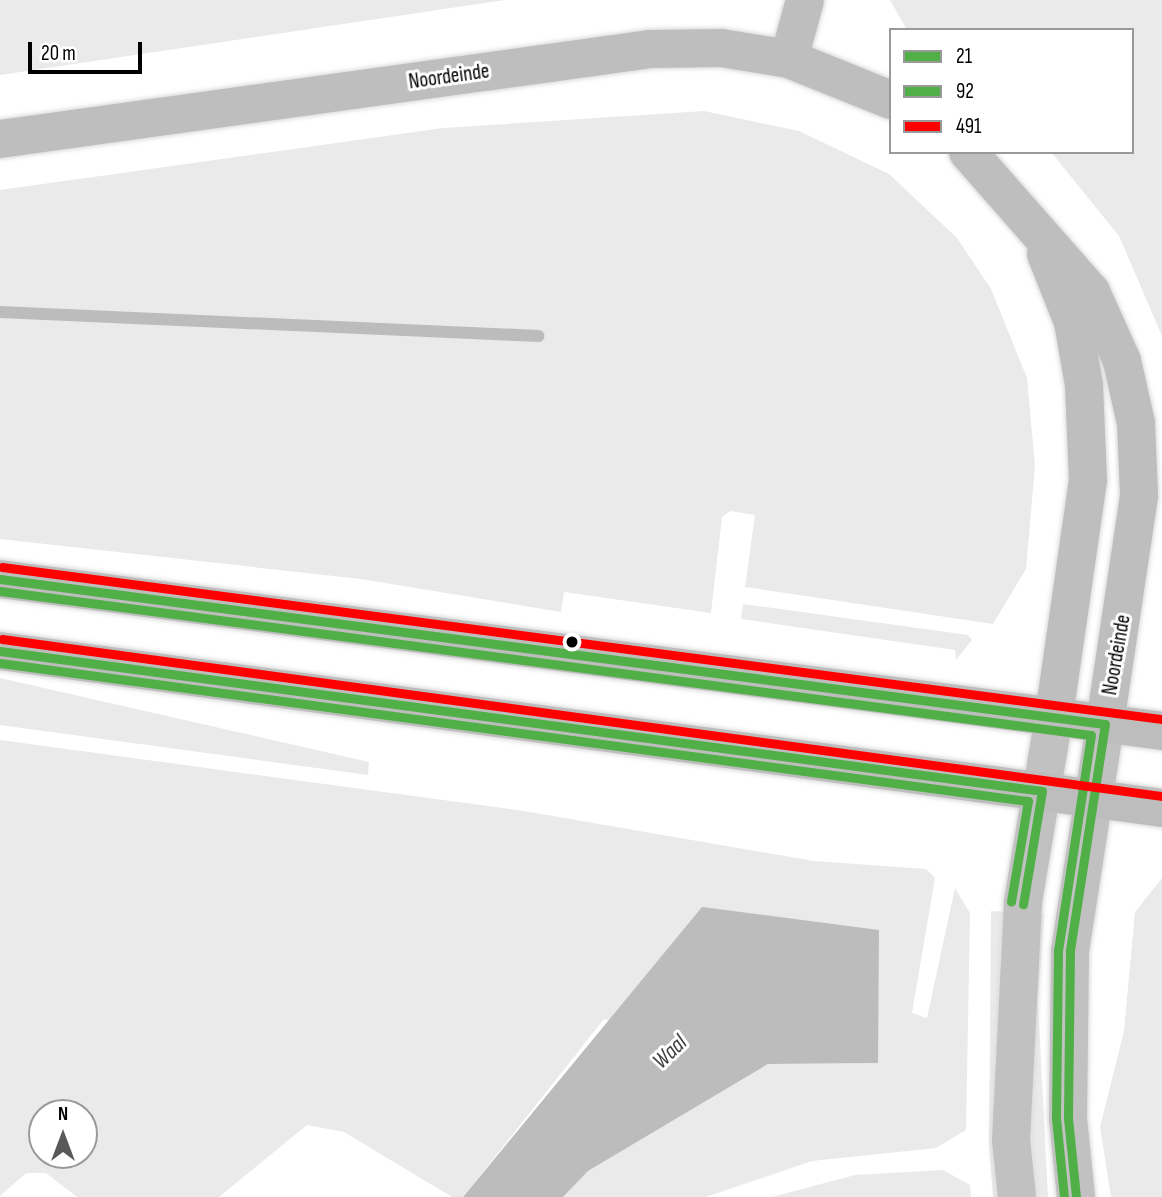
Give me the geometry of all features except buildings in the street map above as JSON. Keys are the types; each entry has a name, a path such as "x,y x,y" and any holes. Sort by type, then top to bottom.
{"main road":[{"path":"0,579 1162,731"},
{"path":"0,651 1162,808"},
{"name":"Noordeinde","path":"1017,1197 1011,1140 1014,1012 1023,902 1054,716"},
{"name":"Noordeinde","path":"1076,1197 1068,1118 1069,979 1105,724"}],"street":[{"path":"789,59 805,0"},
{"name":"Noordeinde","path":"0,139 650,49 721,48 789,59 889,99"},
{"name":"Noordeinde","path":"970,154 1091,292 1122,361 1136,423 1139,496 1105,724"},
{"name":"Noordeinde","path":"1033,223 1073,322 1084,385 1088,480 1054,716"}],"shaded area":[{"path":"0,0 505,0 0,75"},
{"path":"890,0 1162,0 1162,336 1119,236 1053,154 1134,154 1134,28 906,28"},
{"path":"704,111 799,131 889,174 957,238 991,289 1027,378 1035,466 1026,569 993,624 745,587 755,515 730,511 722,517 711,613 564,592 561,612 361,579 0,539 0,190 443,128"},
{"path":"743,604 968,635 972,640 956,660 955,650 741,619"},
{"path":"0,678 369,762 368,775 0,725"},
{"path":"0,740 524,811 814,861 926,869 935,878 912,1013 927,1018 955,888 970,913 966,1130 936,1148 812,1161 706,1197 563,1197 588,1171 768,1064 878,1063 604,1019 463,1197 452,1197 344,1132 307,1125 219,1197 77,1197 46,1173 26,1173 0,1196"},
{"path":"1162,878 1162,1197 1111,1197 1100,1127 1124,1031 1135,912"},
{"path":"991,911 1007,912 1009,1197 993,1197 989,1144"},
{"path":"1033,913 1044,914 1038,1002 1048,1197 1028,1197"},
{"path":"943,1170 970,1185 971,1197 772,1197 855,1175"}],"water":[{"name":"Waal","path":"702,907 879,930 878,1063 768,1064 588,1171 563,1197 463,1197"}],"waterway":[{"path":"0,312 538,336"}],"transit line":[{"name":"491","path":"2,567 1162,719"},
{"name":"21","path":"0,579 1105,724 1070,951 1068,1118 1076,1197"},
{"name":"92","path":"0,591 1091,735 1058,951 1056,1118 1064,1197"},
{"name":"491","path":"2,639 1162,796"},
{"name":"21","path":"0,651 1042,791 1023,904"},
{"name":"92","path":"0,663 1028,801 1011,902"}]}
